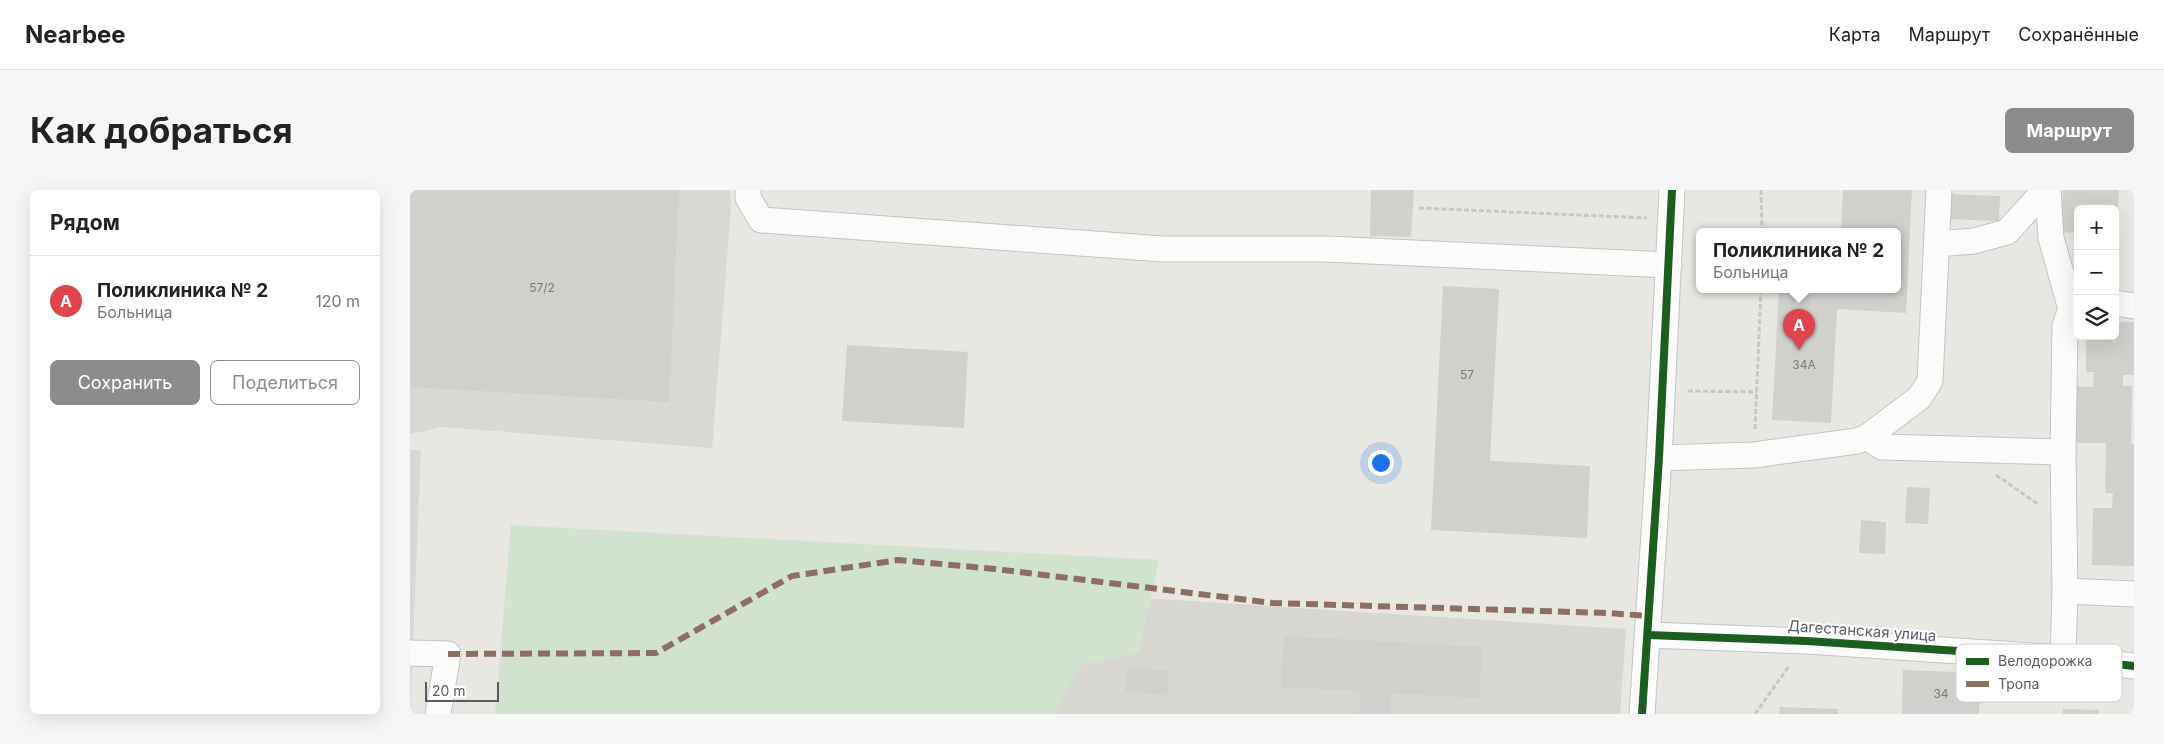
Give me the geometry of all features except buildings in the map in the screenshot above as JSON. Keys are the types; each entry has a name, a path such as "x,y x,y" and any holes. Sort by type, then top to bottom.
{"street":[{"path":"748,190 748,198 761,220 1163,249 1327,249 1669,265"},
{"path":"1642,714 1659,458 1672,190"},
{"path":"1659,458 1754,455 1857,441 1866,438 1918,398 1930,381 1939,190"},
{"path":"1937,244 1974,241 2007,232 2046,190"},
{"path":"2046,190 2051,238 2074,308 2065,326 2063,644"},
{"path":"2119,304 2134,306"},
{"path":"1866,438 1882,447 2063,452"},
{"path":"2065,591 2134,594"},
{"name":"Дагестанская улица","path":"1648,635 1807,641 1956,651"},
{"path":"410,653 448,654 438,714"}],"path":[{"path":"1761,190 1762,228"},
{"path":"1419,208 1670,219"},
{"path":"1754,455 1761,293"},
{"path":"1662,390 1757,392"},
{"path":"1990,472 2064,521"},
{"path":"1755,714 1807,641"}],"shaded area":[{"path":"410,190 730,190 731,208 712,448 442,427 410,434"},
{"path":"410,450 421,450 410,714"},
{"path":"878,581 1626,629 1620,714 873,714"}],"green space":[{"path":"511,525 1159,560 1139,652 1082,665 1054,714 495,714"}],"marked path":[{"path":"448,654 656,653 792,576 898,560 995,569 1273,603 1607,613 1649,616"}],"cycle path":[{"path":"1642,714 1659,458 1672,190"},
{"path":"1648,635 1807,641 1956,651"},
{"path":"2122,665 2134,666"}],"place":[{"name":"Поликлиника № 2","path":"1799,350"}]}
